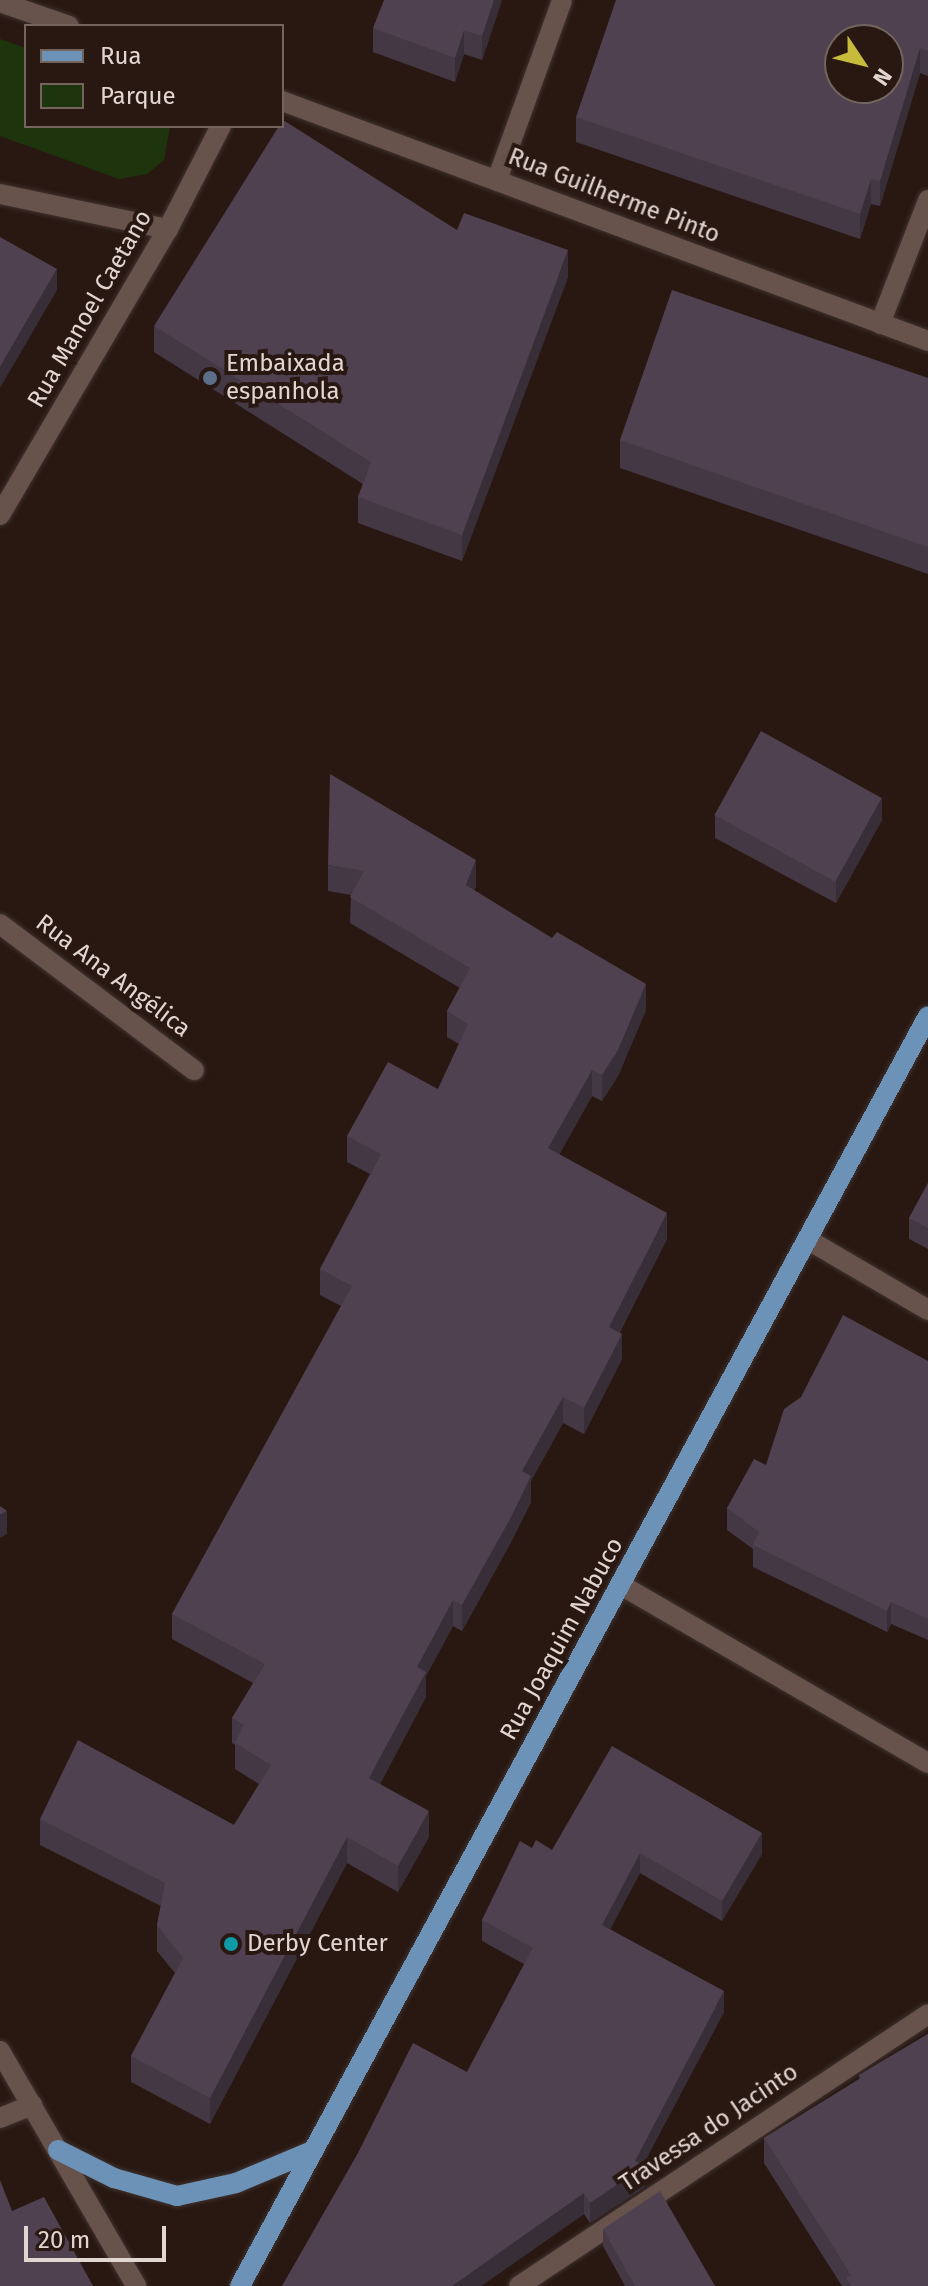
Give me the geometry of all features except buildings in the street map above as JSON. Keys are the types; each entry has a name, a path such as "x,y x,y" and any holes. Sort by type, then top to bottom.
{"main road":[{"name":"Rua Joaquim Nabuco","path":"240,2286 810,1241 928,1016"},
{"path":"58,2150 114,2178 177,2196 236,2183 312,2151"}],"street":[{"path":"497,180 562,0"},
{"path":"0,2 63,24"},
{"name":"Rua Guilherme Pinto","path":"284,102 928,341"},
{"name":"Rua Manoel Caetano","path":"0,515 168,229 220,128"},
{"path":"0,194 168,229"},
{"path":"880,324 928,200"},
{"name":"Rua Ana Angélica","path":"0,924 194,1070"},
{"path":"810,1241 928,1310"},
{"path":"621,1585 928,1763"},
{"name":"Travessa do Jacinto","path":"519,2286 928,2014"},
{"path":"0,2051 136,2286"},
{"path":"0,2118 32,2105"}],"green space":[{"path":"0,39 24,47 24,128 170,128 164,160 147,174 119,179 0,136"}],"place":[{"name":"Embaixada espanhola","path":"210,378"},
{"name":"Derby Center","path":"231,1944"}]}
